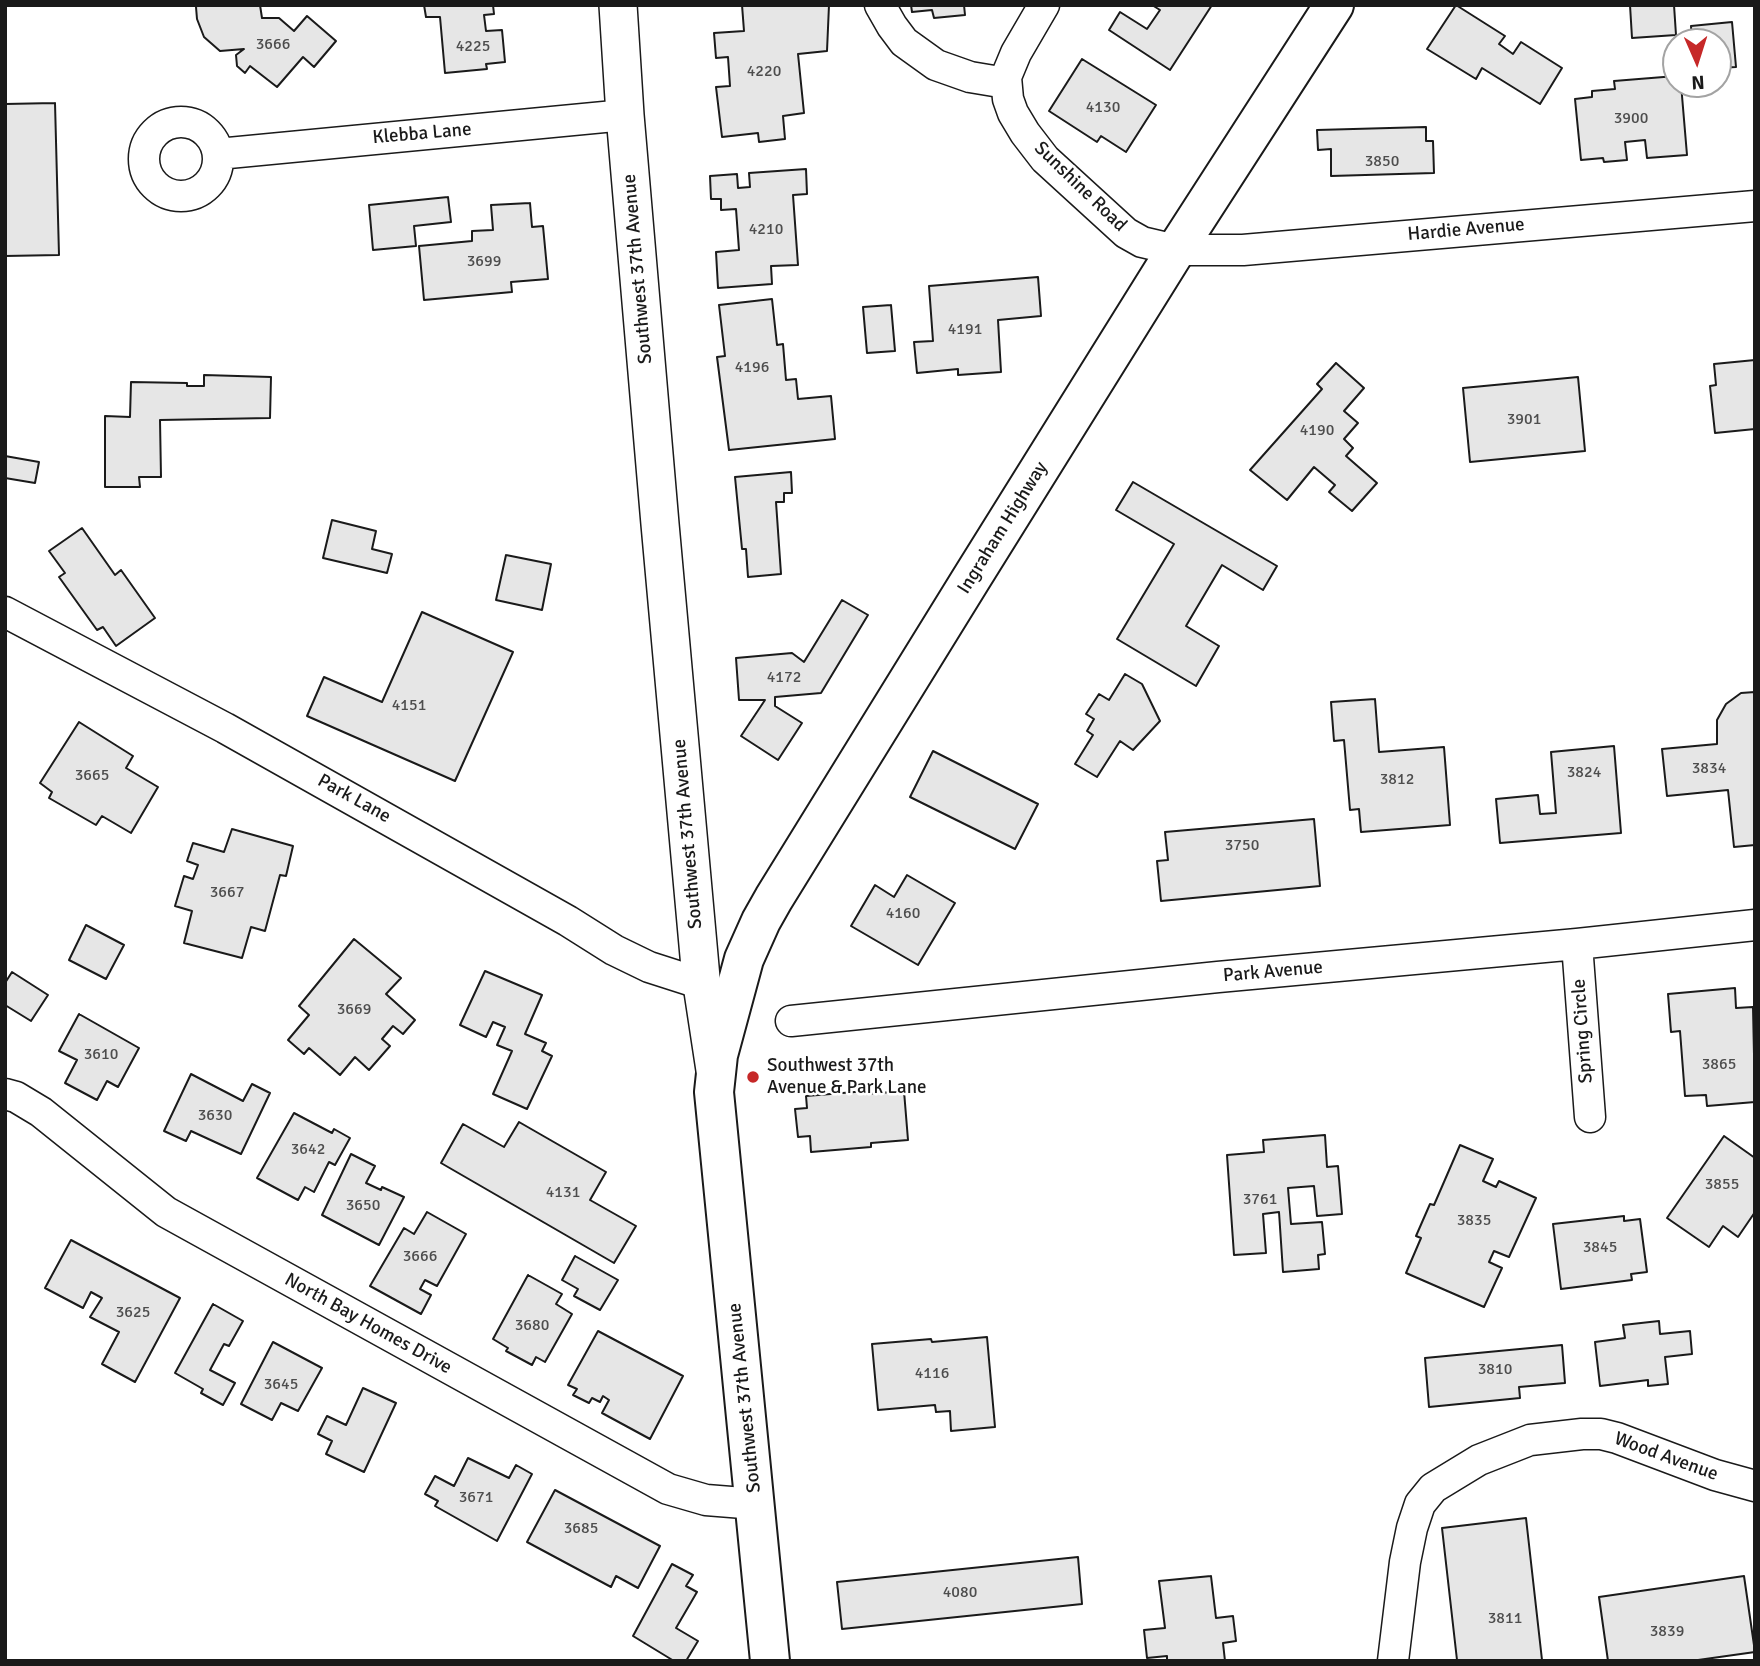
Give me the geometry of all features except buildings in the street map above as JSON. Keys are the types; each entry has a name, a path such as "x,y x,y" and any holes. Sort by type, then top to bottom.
{"main road":[{"name":"Ingraham Highway","path":"715,1070 744,959 761,921 1176,250 1334,5"},
{"name":"Southwest 37th Avenue","path":"715,1070 715,1094 770,1661"}],"street":[{"name":"Southwest 37th Avenue","path":"618,5 625,115 702,984 715,1070"},
{"path":"880,5 904,42 936,65 960,74 1006,83 1016,53 1044,5"},
{"name":"Sunshine Road","path":"1006,83 1017,121 1045,159 1126,233 1142,242 1176,250"},
{"name":"Klebba Lane","path":"218,154 625,115"},
{"name":"Hardie Avenue","path":"1176,250 1243,250 1755,205"},
{"name":"Park Lane","path":"5,612 237,734 544,907 614,950 659,971 702,984"},
{"name":"Park Avenue","path":"791,1021 1218,976 1755,925"},
{"name":"Spring Circle","path":"1577,944 1590,1117"},
{"name":"North Bay Homes Drive","path":"5,1094 16,1097 41,1112 139,1192 189,1226 668,1489 689,1497 721,1503 756,1504"},
{"name":"Wood Avenue","path":"1392,1661 1409,1540 1420,1504 1433,1488 1479,1460 1530,1440 1601,1434 1715,1475 1755,1486"}],"place":[{"name":"Southwest 37th Avenue & Park Lane","path":"753,1077"}]}
